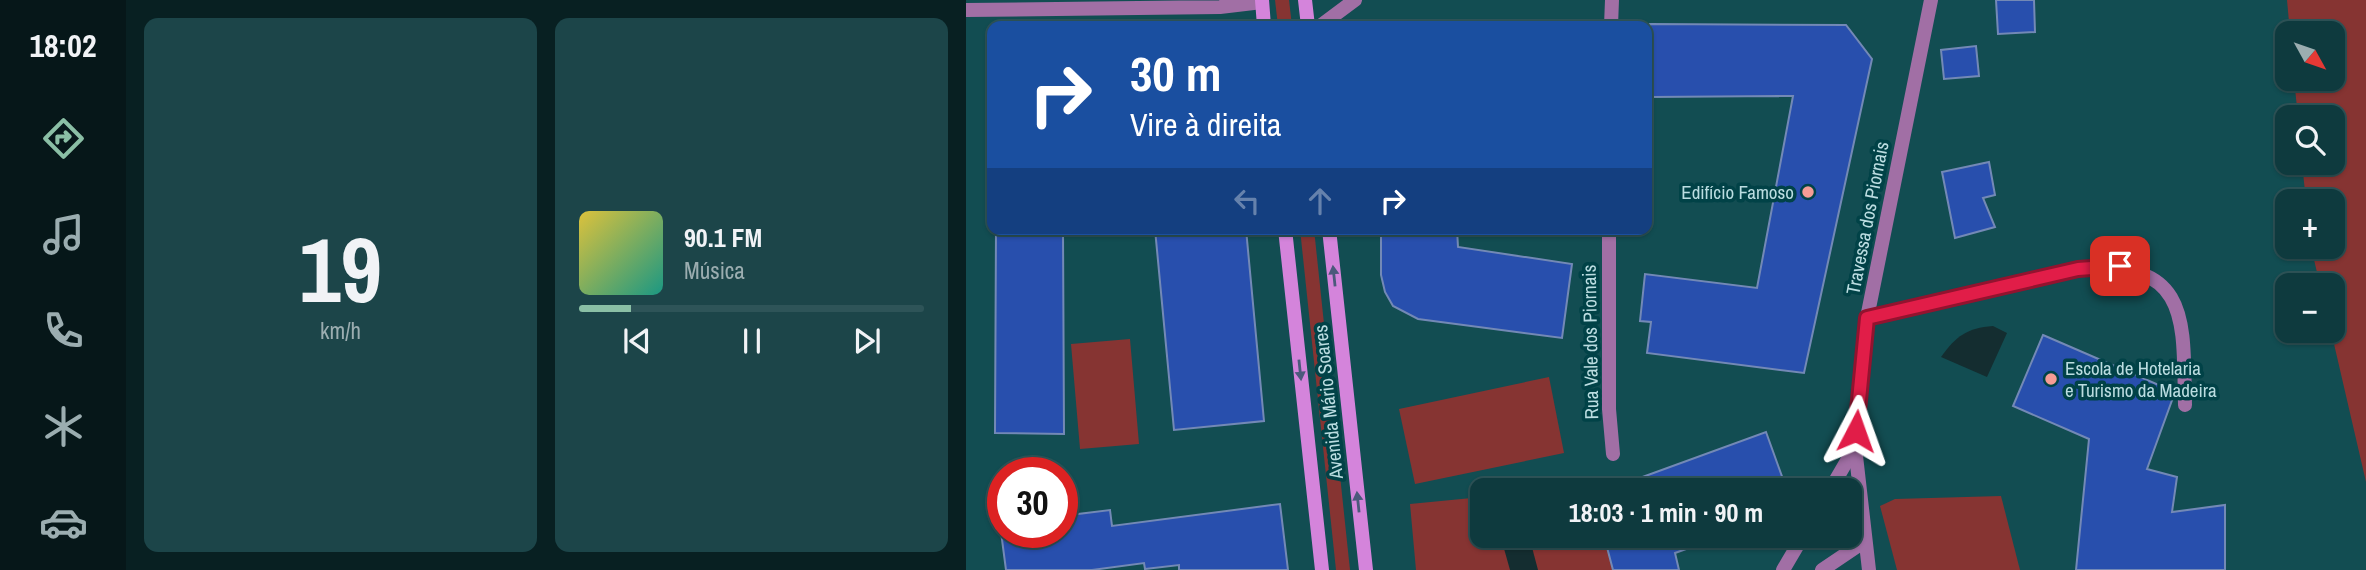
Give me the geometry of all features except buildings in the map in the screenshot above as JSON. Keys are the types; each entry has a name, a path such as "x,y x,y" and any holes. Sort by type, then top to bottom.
{"main road":[{"path":"1305,0 1307,21"},
{"path":"1262,1 1264,21"},
{"name":"Avenida Mário Soares","path":"1286,235 1322,570"},
{"name":"Avenida Mário Soares","path":"1330,235 1366,570"}],"street":[{"path":"1327,21 1355,0"},
{"path":"1611,21 1612,0"},
{"name":"Travessa dos Piornais","path":"1869,570 1856,447 1867,318 1931,0"},
{"path":"966,10 1220,7 1262,1"},
{"name":"Rua Vale dos Piornais","path":"1609,235 1608,384 1613,454"},
{"path":"1867,318 2078,269 2120,266 2153,277 2175,302 2183,339 2185,405"},
{"path":"1837,478 1856,447"},
{"path":"1822,570 1865,541"},
{"path":"1783,570 1796,548"}],"shaded area":[{"path":"1275,0 1289,0 1291,21 1277,21"},
{"path":"2287,0 2366,0 2366,482 2334,343 2345,343 2345,273 2317,273 2314,259 2345,259 2345,189 2305,189 2303,175 2345,175 2345,105 2297,105 2295,91 2345,91 2345,21 2289,21"},
{"path":"1382,20 1581,20 1581,21 1378,21"},
{"path":"1301,235 1315,235 1350,570 1336,570"},
{"path":"1130,339 1139,444 1080,449 1071,344"},
{"path":"1549,377 1564,453 1415,484 1399,409"},
{"path":"2001,496 2020,570 1897,570 1880,506 1895,499"},
{"path":"1470,498 1470,548 1607,548 1613,570 1416,570 1410,504"}],"water":[{"path":"1993,326 2007,333 1987,377 1941,357 1963,334"},
{"path":"1504,548 1532,548 1538,570 1510,570"}],"place":[{"name":"Edifício Famoso","path":"1808,192"},
{"name":"Escola de Hotelaria e Turismo da Madeira","path":"2051,379"}],"route":[{"path":"1856,431 1867,318 2078,269 2120,266"}]}
